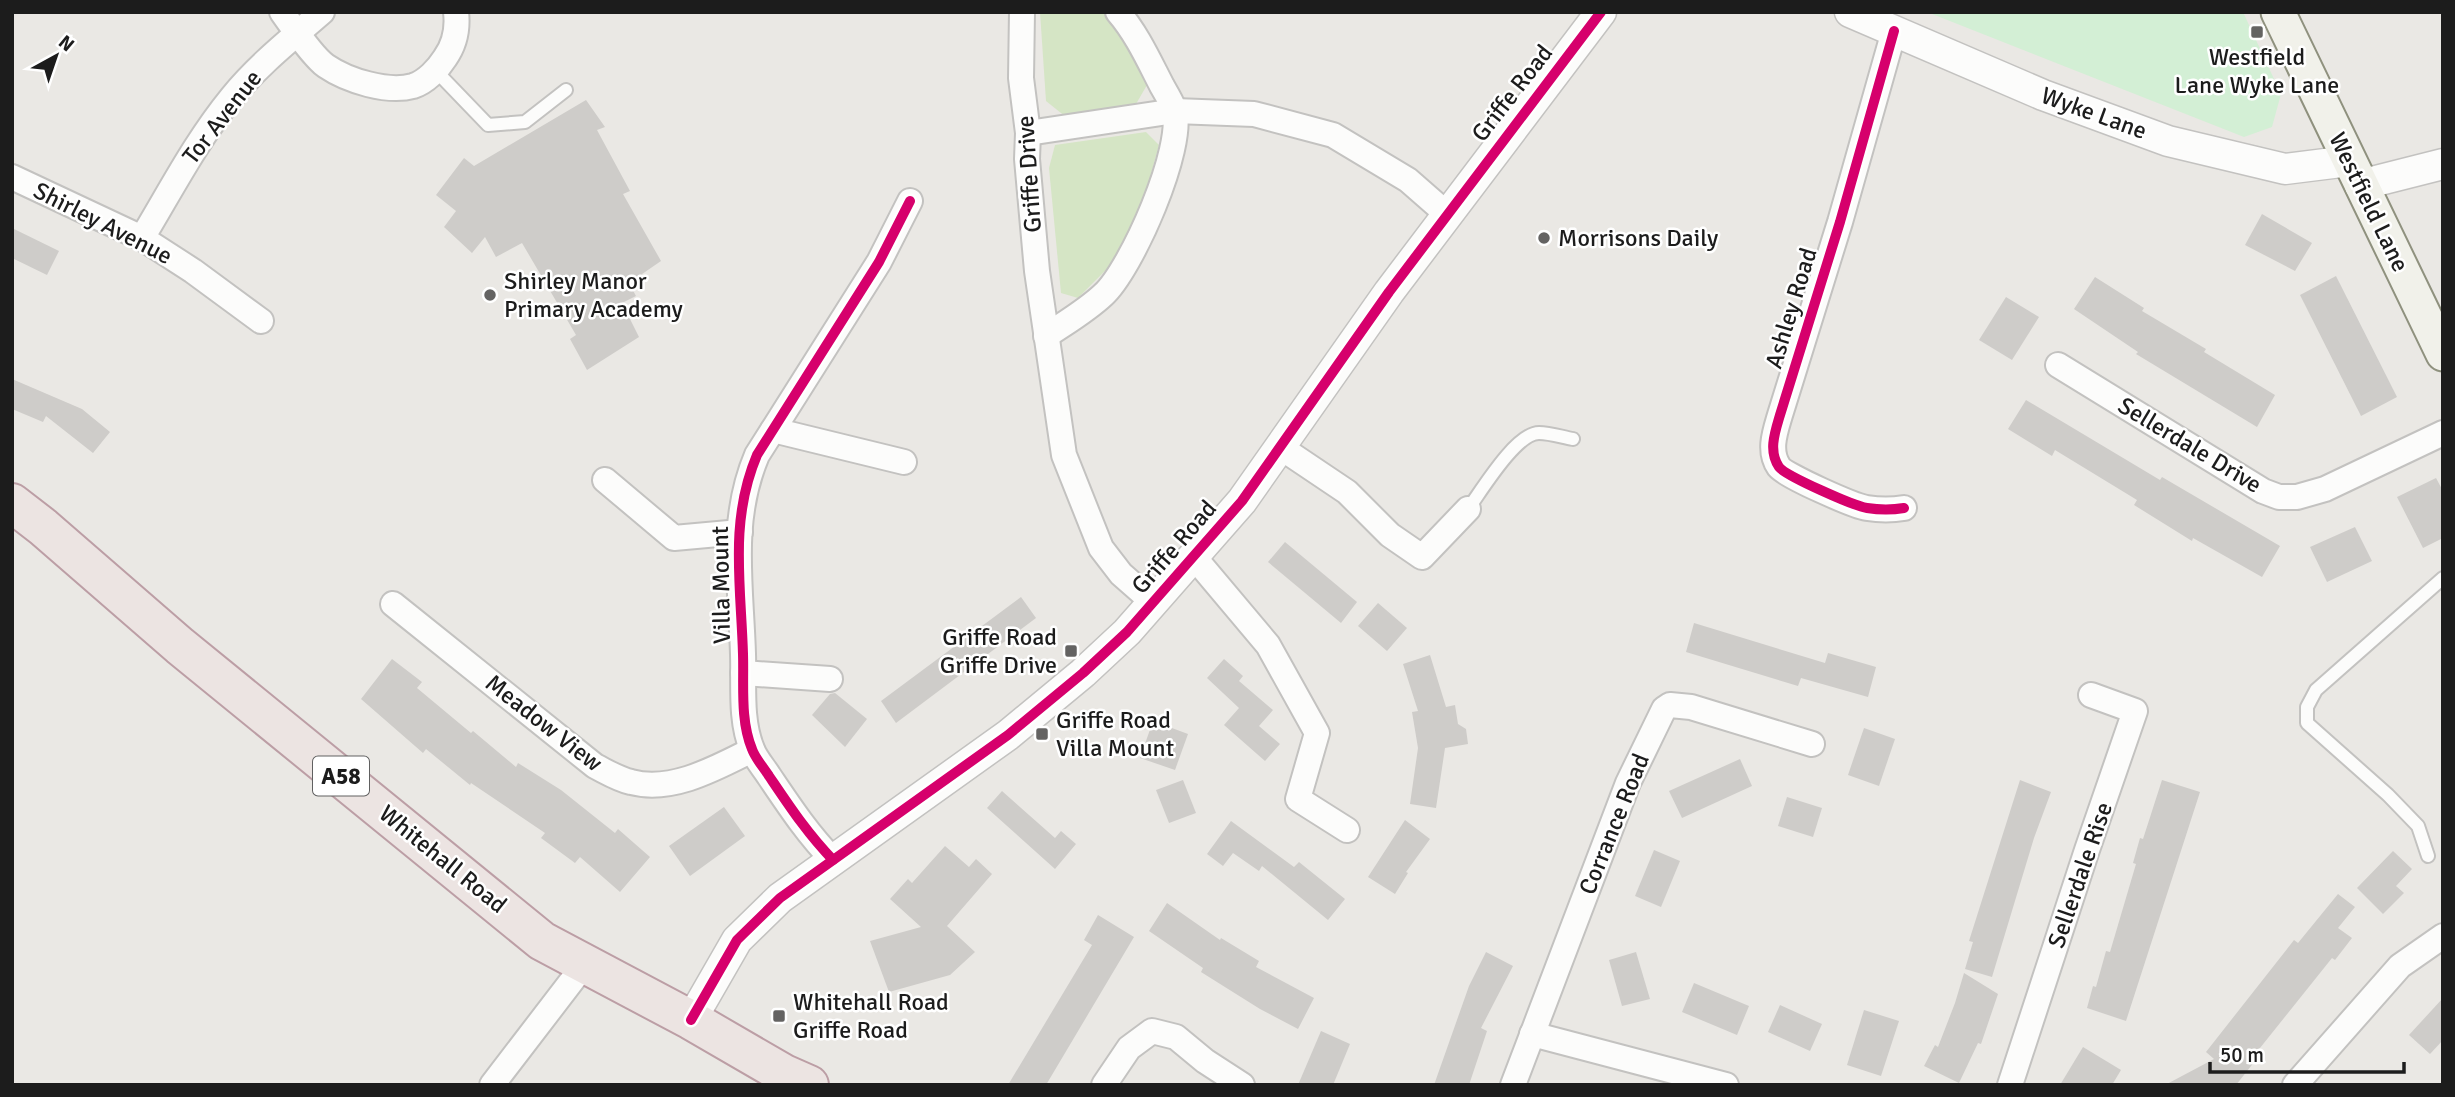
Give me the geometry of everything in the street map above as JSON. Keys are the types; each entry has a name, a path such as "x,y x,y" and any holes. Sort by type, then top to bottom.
{"highway":[{"name":"Whitehall Road","path":"12,503 180,646 542,941 691,1020 784,1074 810,1085"}],"main road":[{"name":"Westfield Lane","path":"2278,12 2443,354"}],"street":[{"path":"282,12 325,66 365,84 393,88 416,86 436,71 454,39 456,12"},
{"name":"Tor Avenue","path":"142,238 187,159 232,97 271,56 322,12"},
{"name":"Griffe Drive","path":"1022,12 1021,78 1028,133 1027,159 1037,271 1064,455 1101,548 1121,574 1154,603"},
{"path":"1046,336 1105,294 1123,268 1159,196 1175,141 1175,111 1150,62 1118,12"},
{"name":"Griffe Road","path":"691,1020 737,940 780,898 1008,735 1105,654 1154,603 1242,501 1389,292 1601,12"},
{"name":"Wyke Lane","path":"1850,12 2043,95 2168,141 2285,169 2354,173 2443,164"},
{"name":"Ashley Road","path":"1894,31 1840,222 1780,415 1773,447 1775,458 1786,474 1864,508 1904,508"},
{"path":"1028,133 1175,111 1254,114 1333,135 1408,180 1448,215"},
{"name":"Shirley Avenue","path":"12,177 142,238 193,271 261,321"},
{"name":"Villa Mount","path":"833,860 806,831 752,750 744,714 737,562 740,533 749,473 757,455 879,262 910,201"},
{"name":"Sellerdale Drive","path":"2058,365 2263,491 2279,497 2297,497 2325,488 2443,433"},
{"path":"773,430 904,462"},
{"path":"1280,447 1347,492 1390,535 1422,557 1468,509"},
{"path":"605,480 674,538 740,533"},
{"path":"1194,557 1268,645 1317,733 1298,799 1347,830"},
{"name":"Meadow View","path":"393,604 595,766 616,777 650,785 667,783 704,773 752,750"},
{"path":"743,673 830,680"},
{"name":"Sellerdale Rise","path":"2010,1085 2136,711 2091,695"},
{"name":"Corrance Road","path":"1513,1085 1628,783 1664,709 1670,705 1691,707 1812,744"},
{"path":"2295,1085 2400,966 2443,936"},
{"path":"492,1085 584,965"},
{"path":"1104,1085 1129,1048 1152,1031 1176,1037 1205,1061 1242,1085"},
{"path":"1532,1034 1726,1085"}],"lane":[{"path":"436,71 488,125 525,122 566,90"},
{"path":"1468,509 1526,436 1539,433 1573,439"},
{"path":"2428,856 2418,826 2388,795 2307,723 2306,707 2316,690 2443,578"}],"green space":[{"path":"1040,12 1107,12 1120,28 1147,85 1136,104 1066,117 1046,101"},
{"path":"1927,12 2243,12 2281,94 2272,127 2244,137"},
{"path":"1146,132 1159,145 1140,214 1108,268 1078,298 1061,293 1049,168 1055,145"}],"building":[{"path":"586,100 605,127 597,130 630,191 623,194 661,261 629,283 636,296 622,303 639,337 587,370 570,339 576,335 522,243 496,257 485,237 472,253 444,227 456,211 436,195 464,158 474,166"},
{"path":"2262,214 2312,243 2295,271 2245,245"},
{"path":"12,228 59,251 47,275 12,258"},
{"path":"2336,276 2397,397 2361,416 2300,295"},
{"path":"2095,277 2144,308 2142,311 2206,349 2204,352 2275,395 2257,427 2136,354 2138,352 2074,309"},
{"path":"2006,297 2039,317 2012,360 1979,340"},
{"path":"12,379 82,409 110,432 93,453 46,416 43,422 12,409"},
{"path":"2026,400 2160,480 2162,477 2280,546 2262,577 2193,538 2192,541 2134,505 2137,500 2055,450 2052,456 2008,429"},
{"path":"2436,478 2443,491 2443,538 2423,548 2397,497"},
{"path":"2355,527 2372,561 2327,582 2310,547"},
{"path":"1285,542 1357,602 1341,623 1268,562"},
{"path":"1021,597 1036,618 896,723 881,701"},
{"path":"1378,603 1407,628 1387,651 1358,626"},
{"path":"1694,623 1825,663 1828,653 1876,667 1868,697 1801,678 1798,686 1686,652"},
{"path":"1430,655 1446,707 1455,705 1458,724 1466,729 1468,744 1445,748 1436,808 1410,804 1418,748 1412,712 1418,711 1403,664"},
{"path":"392,659 422,682 417,688 471,733 473,731 516,767 518,763 561,790 615,833 618,829 650,857 620,892 580,857 575,863 541,838 545,833 471,783 470,785 426,749 423,753 361,699"},
{"path":"1224,659 1243,676 1239,681 1273,710 1259,726 1280,744 1265,761 1224,725 1239,708 1207,678"},
{"path":"835,693 867,719 845,747 812,715 830,694"},
{"path":"1153,721 1188,734 1175,770 1140,758"},
{"path":"1864,728 1895,739 1879,786 1848,775"},
{"path":"1740,759 1752,786 1682,818 1669,791"},
{"path":"1183,780 1196,813 1169,823 1156,790"},
{"path":"2020,780 2051,792 2034,838 1992,977 1965,969 1973,942 1969,941"},
{"path":"2162,780 2200,792 2126,1021 2087,1008 2106,951 2110,952 2136,864 2133,863 2140,838 2143,839"},
{"path":"1002,791 1055,838 1061,831 1076,844 1055,869 987,808"},
{"path":"1787,797 1822,808 1813,837 1778,826"},
{"path":"724,807 745,836 690,876 669,846"},
{"path":"1405,820 1430,839 1406,872 1408,873 1395,894 1368,877"},
{"path":"1231,821 1294,867 1299,862 1345,899 1328,920 1262,866 1259,871 1233,853 1223,866 1207,854"},
{"path":"945,846 969,867 976,859 992,874 947,926 975,952 950,975 889,992 870,941 921,927 890,899 908,879 912,883"},
{"path":"1654,850 1680,861 1661,907 1635,896"},
{"path":"2393,851 2412,869 2396,886 2404,893 2383,914 2357,888"},
{"path":"2338,894 2355,907 2338,928 2352,938 2335,960 2332,958 2252,1058 2255,1061 2236,1085 2165,1085 2214,1059 2206,1052 2294,940 2298,943"},
{"path":"1167,903 1220,940 1221,938 1259,961 1256,967 1314,998 1298,1029 1201,972 1203,968 1149,931"},
{"path":"1098,915 1134,937 1046,1085 1008,1085 1092,945 1084,940"},
{"path":"1486,952 1513,966 1481,1028 1487,1031 1469,1085 1434,1085 1469,986"},
{"path":"1636,952 1650,999 1622,1006 1609,960"},
{"path":"1964,973 1998,994 1981,1044 1978,1043 1959,1083 1924,1066 1935,1045 1938,1047"},
{"path":"1694,983 1749,1006 1737,1035 1682,1012"},
{"path":"2443,998 2443,1040 2430,1054 2409,1035"},
{"path":"1780,1005 1822,1024 1810,1051 1768,1032"},
{"path":"1864,1010 1899,1021 1881,1076 1847,1065"},
{"path":"1321,1031 1350,1044 1333,1085 1298,1085"},
{"path":"2083,1047 2121,1070 2112,1085 2060,1085"}],"cycle path":[{"path":"691,1020 737,940 780,898 1008,735 1083,673 1127,632 1242,501 1389,292 1601,12"},
{"path":"1894,31 1840,222 1778,421 1773,448 1779,467 1821,490 1867,508 1904,508"},
{"path":"833,860 784,798 755,756 748,738 743,702 740,529 748,480 757,455 879,262 910,201"}],"place":[{"name":"Westfield Lane Wyke Lane","path":"2257,32"},
{"name":"Morrisons Daily","path":"1544,238"},
{"name":"Shirley Manor Primary Academy","path":"490,295"},
{"name":"Griffe Road Griffe Drive","path":"1071,651"},
{"name":"Griffe Road Villa Mount","path":"1042,734"},
{"name":"Whitehall Road Griffe Road","path":"779,1016"}]}
